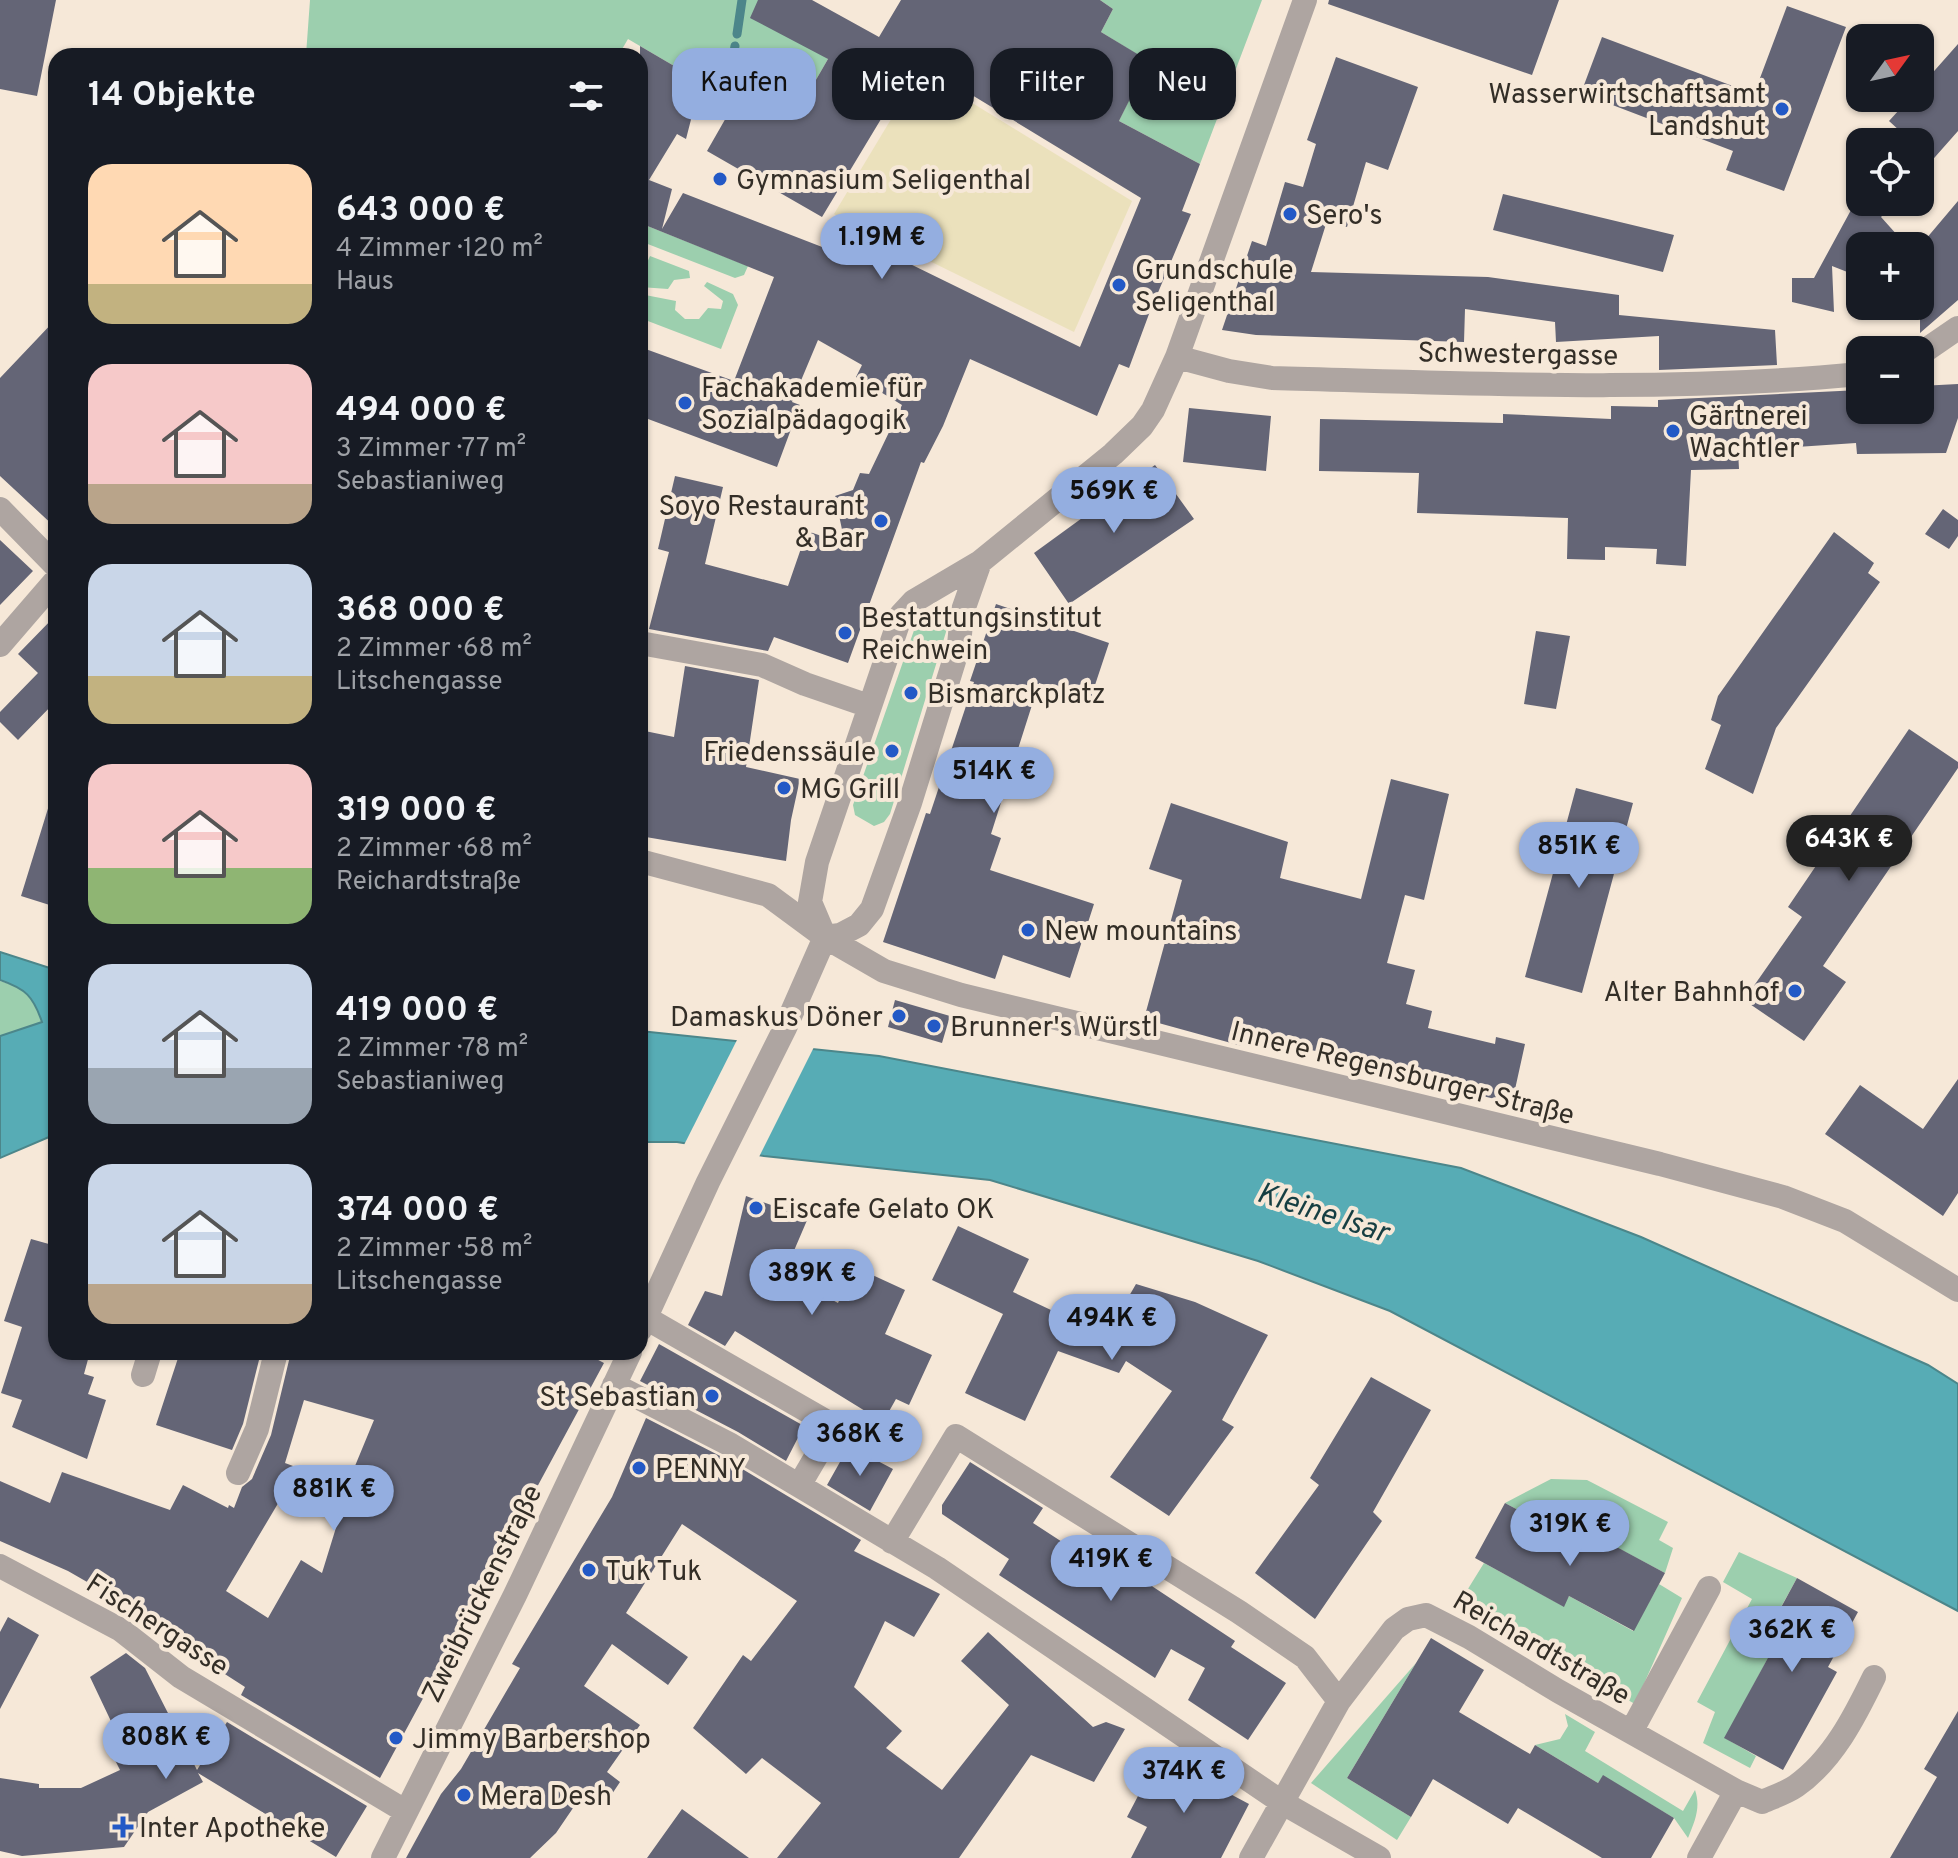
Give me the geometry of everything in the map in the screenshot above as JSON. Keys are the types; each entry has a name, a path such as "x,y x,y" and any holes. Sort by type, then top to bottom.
{"street":[{"path":"825,937 813,915 810,889 836,802 901,615 917,600 980,562 1113,454 1142,426 1153,410 1177,357 1305,0"},
{"path":"1934,344 1958,328"},
{"name":"Schwestergasse","path":"1177,357 1229,371 1301,379 1566,385 1671,384 1846,375"},
{"path":"0,509 48,558"},
{"path":"825,937 840,935 859,925 872,909 910,803 955,659 961,618 980,562"},
{"path":"0,645 48,589"},
{"path":"917,600 942,602 961,618"},
{"path":"648,644 762,665 869,706"},
{"name":"Innere Regensburger Straße","path":"648,863 768,895 825,937 884,971 961,995 1660,1164 1783,1197 1845,1221 1958,1290"},
{"path":"648,1313 711,1176 785,1028 825,937"},
{"path":"648,1327 834,1426 800,1484"},
{"path":"238,1473 257,1429 274,1360"},
{"name":"Zweibrückenstraße","path":"383,1858 470,1686 626,1360"},
{"path":"614,1385 800,1484 937,1568 1283,1803 1379,1858"},
{"path":"892,1542 956,1436 1239,1612 1305,1657 1339,1701"},
{"name":"Fischergasse","path":"0,1566 121,1630 181,1677 405,1811"},
{"name":"Reichardtstraße","path":"1631,1732 1709,1588"},
{"name":"Reichardtstraße","path":"1251,1858 1339,1701 1394,1629 1408,1619 1426,1615 1469,1637 1631,1732 1736,1791 1762,1802 1796,1786 1819,1764 1853,1720 1874,1677"},
{"path":"1699,1858 1736,1791"}],"green space":[{"path":"310,0 758,0 815,48 672,48 672,65 628,39 623,48 307,48"},
{"path":"1100,0 1262,0 1236,69 1236,48 1129,49 1101,32 1113,9"},
{"path":"816,49 828,59 816,80"},
{"path":"1129,100 1129,120 1217,120 1200,164 1119,121"},
{"path":"648,226 748,266 744,275 735,278 648,244"},
{"path":"650,256 689,271 690,278 674,280 668,289 648,288"},
{"path":"707,282 733,294 738,305 721,349 648,321 648,296 676,301 675,310 685,319 699,319 708,308 721,309 723,301 704,286"},
{"path":"931,613 947,622 946,632 890,814 884,822 874,826 855,815 853,805 919,616"},
{"path":"0,981 28,995 42,1022 0,1036"},
{"path":"1551,1479 1587,1480 1668,1522 1659,1540 1673,1548 1665,1573 1601,1539 1594,1551 1505,1503"},
{"path":"1739,1552 1797,1578 1764,1638 1775,1645 1725,1738 1756,1756 1750,1768 1703,1743 1715,1712 1697,1702 1752,1599 1723,1582"},
{"path":"1484,1563 1563,1606 1569,1596 1633,1631 1659,1584 1682,1598 1635,1704 1458,1605"},
{"path":"1416,1663 1347,1778 1411,1817 1397,1840 1311,1783"},
{"path":"1565,1714 1595,1732 1585,1751 1683,1811 1695,1790 1697,1808 1688,1838 1674,1818 1603,1776 1598,1783 1535,1745 1560,1739 1568,1726"}],"sand":[{"path":"974,104 990,114 990,120 1000,120 1132,201 1074,332 834,214 891,120 974,120"}],"water":[{"path":"0,952 48,967 48,1137 0,1158 0,1036 42,1022 27,995 0,980"},
{"name":"Kleine Isar","path":"648,1032 879,1056 1461,1168 1641,1237 1928,1365 1958,1384 1958,1611 1390,1311 1258,1261 990,1180 764,1156 677,1142 648,1142"}],"pier":[{"path":"739,1036 815,1045 758,1159 683,1147"}],"building":[{"path":"0,0 56,0 37,96 0,89"},
{"path":"758,0 812,0 879,37 901,0 1100,0 1113,9 1101,32 1129,49 1129,101 1119,121 1200,164 1182,211 1191,214 1129,368 1119,364 1097,416 970,359 943,426 924,463 921,462 848,663 774,637 768,651 649,629 669,552 658,549 675,476 723,487 705,564 788,586 807,531 845,544 835,496 853,490 860,473 869,474 902,405 856,377 862,365 818,340 792,402 800,405 777,467 648,419 648,350 734,381 774,277 648,226 648,51 672,65 672,120 691,120 686,139 677,134 649,180 672,189 662,229 683,193 848,257 857,238 1080,347 1141,198 1013,120 1113,120 1113,48 990,48 990,106 974,96 974,48 832,48 832,120 880,120 822,217 707,151 725,120 816,120 816,80 828,59 816,53 816,48 807,48 750,18"},
{"path":"1329,0 1559,0 1532,75 1328,4"},
{"path":"1787,6 1846,27 1784,191 1726,170 1733,151 1581,93 1602,37 1754,94"},
{"path":"1958,44 1958,131 1934,158 1934,128 1897,128 1889,121 1897,112 1934,112 1934,71"},
{"path":"1336,57 1418,87 1388,170 1366,162 1347,227 1327,221 1311,272 1488,277 1619,295 1619,315 1775,330 1777,365 1659,370 1659,336 1556,342 1555,322 1465,309 1464,342 1256,335 1222,330 1252,241 1266,246 1285,182 1303,187 1316,144 1307,140"},
{"path":"1503,194 1674,235 1663,272 1493,230"},
{"path":"1958,201 1958,300 1920,333 1920,320 1934,320 1932,232"},
{"path":"1848,216 1882,216 1894,232 1846,232 1846,271 1832,266 1834,312 1792,302 1792,278 1814,278"},
{"path":"48,327 48,521 0,476 0,378"},
{"path":"1958,384 1958,418 1946,453 1857,454 1856,443 1738,451 1739,469 1691,470 1686,566 1656,564 1657,549 1605,547 1605,560 1567,559 1568,518 1417,513 1419,473 1319,471 1320,419 1503,423 1503,414 1611,419 1611,406 1658,407 1658,400 1846,391 1846,424 1934,424 1934,385"},
{"path":"1189,408 1271,416 1266,471 1183,462"},
{"path":"1155,465 1194,519 1069,604 1034,553"},
{"path":"1943,509 1958,520 1958,536 1949,549 1925,534"},
{"path":"1834,532 1874,563 1868,573 1880,582 1776,728 1753,794 1705,769 1721,725 1711,720 1718,696"},
{"path":"0,540 33,571 0,605"},
{"path":"996,604 1109,643 1090,700 1039,683 991,834 1001,838 990,870 1094,904 1070,978 1003,955 995,979 883,942 926,813 930,814"},
{"path":"48,623 48,709 18,740 0,722 0,712 38,673 18,654"},
{"path":"1536,631 1570,636 1556,709 1524,704"},
{"path":"685,666 759,680 746,767 800,779 786,861 648,837 648,732 674,737"},
{"path":"1909,729 1958,762 1958,768 1823,966 1846,982 1804,1041 1744,1000 1802,917 1788,907"},
{"path":"1391,779 1449,794 1424,900 1405,895 1387,963 1415,970 1406,1004 1432,1011 1428,1028 1495,1044 1496,1037 1525,1044 1512,1103 1326,1053 1244,1037 1242,1046 1144,1019 1182,880 1149,869 1171,803 1288,842 1280,878 1361,899"},
{"path":"1576,788 1633,803 1582,993 1525,977"},
{"path":"48,808 48,904 21,896"},
{"path":"895,1000 950,1016 942,1043 888,1027"},
{"path":"1958,1079 1958,1193 1943,1216 1825,1134 1860,1085 1923,1129"},
{"path":"746,1196 808,1218 784,1274 838,1303 855,1267 905,1290 885,1334 932,1355 909,1405 896,1399 883,1422 735,1331 725,1346 688,1325 705,1291 722,1296"},
{"path":"958,1226 1029,1259 1013,1292 1106,1336 1136,1284 1195,1302 1268,1335 1222,1420 1234,1427 1169,1516 1110,1477 1172,1391 1126,1361 1119,1373 1058,1351 1025,1421 965,1393 1003,1314 932,1280"},
{"path":"31,1239 48,1244 48,1360 88,1360 84,1374 94,1377 88,1394 106,1400 87,1459 12,1427 22,1400 1,1393 22,1327 4,1321"},
{"name":"St Sebastian","path":"659,1344 804,1426 786,1461 640,1381"},
{"path":"177,1360 259,1360 243,1424 232,1450 156,1425"},
{"path":"289,1360 598,1360 604,1363 380,1778 241,1695 245,1687 158,1631 108,1594 68,1571 0,1541 0,1481 50,1503 62,1472 170,1510 183,1485 228,1508 229,1505 234,1508 242,1487 252,1479 271,1435","holes":["304,1400 374,1420 355,1466 322,1573 301,1560 268,1618 226,1591 283,1495 293,1466 285,1463"]},
{"path":"1371,1377 1431,1410 1373,1512 1382,1521 1315,1619 1255,1573 1319,1485 1310,1478"},
{"path":"646,1418 724,1458 861,1540 854,1551 940,1594 914,1637 885,1621 854,1687 902,1731 886,1748 942,1790 1009,1705 961,1661 988,1632 1093,1727 1106,1722 1125,1729 1094,1782 1031,1755 959,1858 777,1858 821,1803 762,1758 746,1774 693,1728 743,1655 751,1661 797,1601 682,1524 626,1613 688,1657 668,1685 612,1644 584,1686 640,1725 607,1772 620,1782 606,1803 586,1789 556,1833 530,1858 406,1858 441,1794 461,1769 520,1668 512,1664 612,1497"},
{"path":"849,1446 893,1469 870,1511 827,1485"},
{"path":"970,1462 1043,1508 1033,1523 1116,1577 1123,1567 1235,1641 1231,1647 1286,1683 1248,1740 1188,1700 1205,1668 1171,1649 1155,1678 999,1575 1009,1559 942,1514 942,1505"},
{"path":"1505,1503 1594,1551 1600,1538 1665,1573 1634,1631 1569,1596 1564,1607 1475,1558"},
{"path":"1797,1578 1858,1612 1828,1667 1837,1672 1783,1770 1724,1738 1775,1645 1764,1639"},
{"path":"8,1617 39,1635 0,1709 0,1632"},
{"path":"1431,1638 1484,1670 1459,1712 1530,1754 1535,1745 1598,1783 1603,1775 1674,1818 1651,1858 1602,1858 1518,1808 1508,1824 1433,1779 1411,1817 1347,1778"},
{"path":"126,1653 145,1668 197,1770 227,1722 367,1806 336,1857 198,1773 203,1782 148,1812 124,1847 22,1856 0,1851 0,1778 39,1784 39,1788 81,1788 120,1770 106,1742 118,1736 90,1677"},
{"path":"1958,1711 1958,1858 1890,1858 1937,1777 1924,1769"},
{"path":"1159,1756 1249,1804 1221,1858 1131,1858 1147,1827 1127,1817"},
{"path":"682,1809 749,1858 647,1858"}],"waterway":[{"path":"737,34 742,0"}],"place":[{"name":"Wasserwirtschaftsamt Landshut","path":"1782,109"},
{"name":"Gymnasium Seligenthal","path":"720,179"},
{"name":"Sero's","path":"1290,214"},
{"name":"Grundschule Seligenthal","path":"1119,285"},
{"name":"Fachakademie für Sozialpädagogik","path":"685,403"},
{"name":"Gärtnerei Wachtler","path":"1673,431"},
{"name":"Soyo Restaurant & Bar","path":"881,521"},
{"name":"Bestattungsinstitut Reichwein","path":"845,633"},
{"name":"Bismarckplatz","path":"911,693"},
{"name":"Friedenssäule","path":"892,751"},
{"name":"MG Grill","path":"784,788"},
{"name":"New mountains","path":"1028,930"},
{"name":"Alter Bahnhof","path":"1795,991"},
{"name":"Damaskus Döner","path":"899,1016"},
{"name":"Brunner's Würstl","path":"934,1026"},
{"name":"Eiscafe Gelato OK","path":"756,1208"},
{"name":"St Sebastian","path":"712,1396"},
{"name":"PENNY","path":"639,1468"},
{"name":"Tuk Tuk","path":"589,1570"},
{"name":"Jimmy Barbershop","path":"396,1738"},
{"name":"Mera Desh","path":"464,1795"},
{"name":"Inter Apotheke","path":"123,1827"}]}
